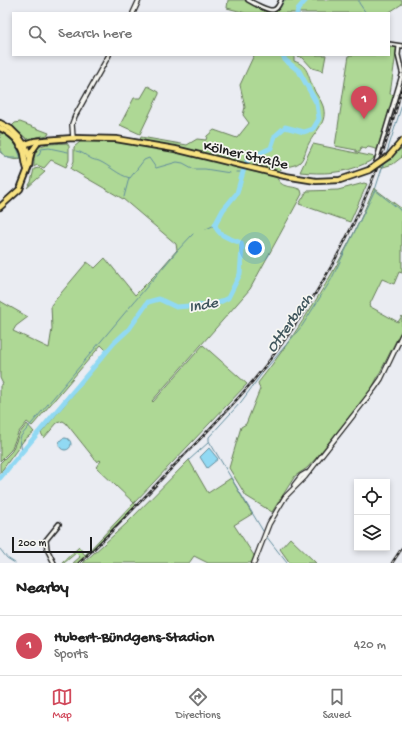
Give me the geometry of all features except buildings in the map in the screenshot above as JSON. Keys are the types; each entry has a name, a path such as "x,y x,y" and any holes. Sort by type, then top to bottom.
{"main road":[{"path":"0,124 11,129 19,136 30,159"},
{"path":"0,128 8,132 23,146 27,169"},
{"name":"Kölner Straße","path":"23,146 35,141 73,138 112,139 175,149 285,176 316,181 340,180 369,170 389,156 402,141"},
{"path":"0,207 20,189 27,169 30,166 32,151 39,141"},
{"path":"394,150 402,146"}],"street":[{"path":"133,12 139,0"},
{"path":"248,0 268,10 273,10 278,7 281,0"},
{"path":"375,165 402,74 398,55 401,46 390,44"},
{"path":"73,138 72,124 74,116 108,56"},
{"path":"254,563 269,524 285,497 307,473 374,389 381,379 402,335"},
{"path":"54,563 45,544 48,537 60,524"}],"green space":[{"path":"228,0 246,0 274,11 282,0 402,0 402,4 390,12 242,12 227,8"},
{"path":"390,44 397,46 390,94 395,95 380,150 368,147 366,149 361,148 360,152 356,152 356,150 335,146 349,56 390,56"},
{"path":"254,56 294,56 294,61 305,68 314,90 322,103 324,117 309,143 303,158 298,164 278,171 140,140 141,137 187,145 197,139 206,140 207,136 214,130 237,138 249,123 243,115 245,107 240,85"},
{"path":"298,56 326,56 323,71 312,68 303,58"},
{"path":"148,86 159,92 159,94 140,134 120,125 134,98 141,98"},
{"path":"20,122 49,133 48,135 27,139 12,126 15,123"},
{"path":"0,130 9,136 14,142 22,159 16,160 5,156 0,152"},
{"path":"80,142 135,144 175,151 276,176 281,183 301,190 302,194 250,289 152,401 153,402 203,345 247,384 134,503 96,467 101,461 100,460 97,462 66,423 63,421 57,423 44,438 41,433 108,352 101,345 33,425 32,426 27,422 18,433 11,450 0,461 0,386 3,384 0,378 0,301 28,317 16,326 13,331 49,348 52,329 51,305 87,262 95,268 105,258 135,295 177,250 176,244 123,199 71,169 74,161 74,147"},
{"path":"67,143 69,146 69,160 66,167 51,160 44,168 37,165 34,167 34,158 38,148 47,144"},
{"path":"313,144 375,157 373,160 348,170 324,173 300,172"},
{"path":"402,148 402,157 393,164 380,168 379,166"},
{"path":"39,168 45,172 27,188 31,182 34,169"},
{"path":"364,183 367,184 350,222 299,204 307,191 338,190"},
{"path":"374,188 402,209 402,273 399,272 394,284 382,279 369,306 398,322 402,316 402,329 372,388 317,457 307,468 295,476 272,512 246,496 229,468 241,427 246,424 260,389 258,383 293,335 326,284 353,235"},
{"path":"27,424 34,432 24,440 0,473 0,463 12,451 19,434"},
{"path":"189,460 208,493 231,478 252,514 234,525 255,557 251,563 208,563 194,556 189,563 83,563 126,524"},
{"path":"134,503 136,505 77,563 73,563 80,557 76,553 62,563 79,547 85,555"},
{"path":"290,538 316,563 290,563 280,549"}],"water":[{"path":"67,438 70,439 70,449 63,450 60,449 59,442 60,439"},
{"path":"209,448 218,459 207,468 200,457"}],"waterway":[{"path":"280,8 284,0"},
{"name":"Inde","path":"297,12 306,0"},
{"name":"Otterbach","path":"359,0 359,3 365,12"},
{"name":"Inde","path":"0,478 114,343 129,329 148,302 159,299 176,307 216,304 228,298 240,274 242,248 241,243 219,232 215,225 223,210 237,193 248,159 271,148 275,136 285,127 304,132 313,129 319,119 317,104 299,71 285,60 283,56"},
{"name":"Otterbach","path":"386,155 402,105"},
{"path":"0,151 8,158 21,158 15,143"},
{"path":"37,156 39,155 41,149 49,148 68,152"},
{"path":"76,151 99,161 122,175 130,178 144,160 149,158 156,168 177,162 183,163 194,169 205,169 230,173"},
{"name":"Otterbach","path":"263,531 209,441 209,437 241,402 264,371 302,326 331,280 375,190 384,162"},
{"name":"Inde","path":"236,172 243,172"},
{"path":"124,197 129,178"},
{"path":"375,190 402,213"},
{"path":"206,229 215,225"},
{"path":"22,452 21,436 193,234"},
{"path":"189,460 209,442"},
{"name":"Otterbach","path":"266,536 287,563"},
{"path":"0,549 7,558 15,563"}],"railway":[{"path":"79,563 125,518 253,381 302,314 344,243 362,205 378,167 402,87"},
{"path":"392,563 402,548"}],"place":[{"name":"Hubert-Bündgens-Stadion","path":"364,119"}]}
